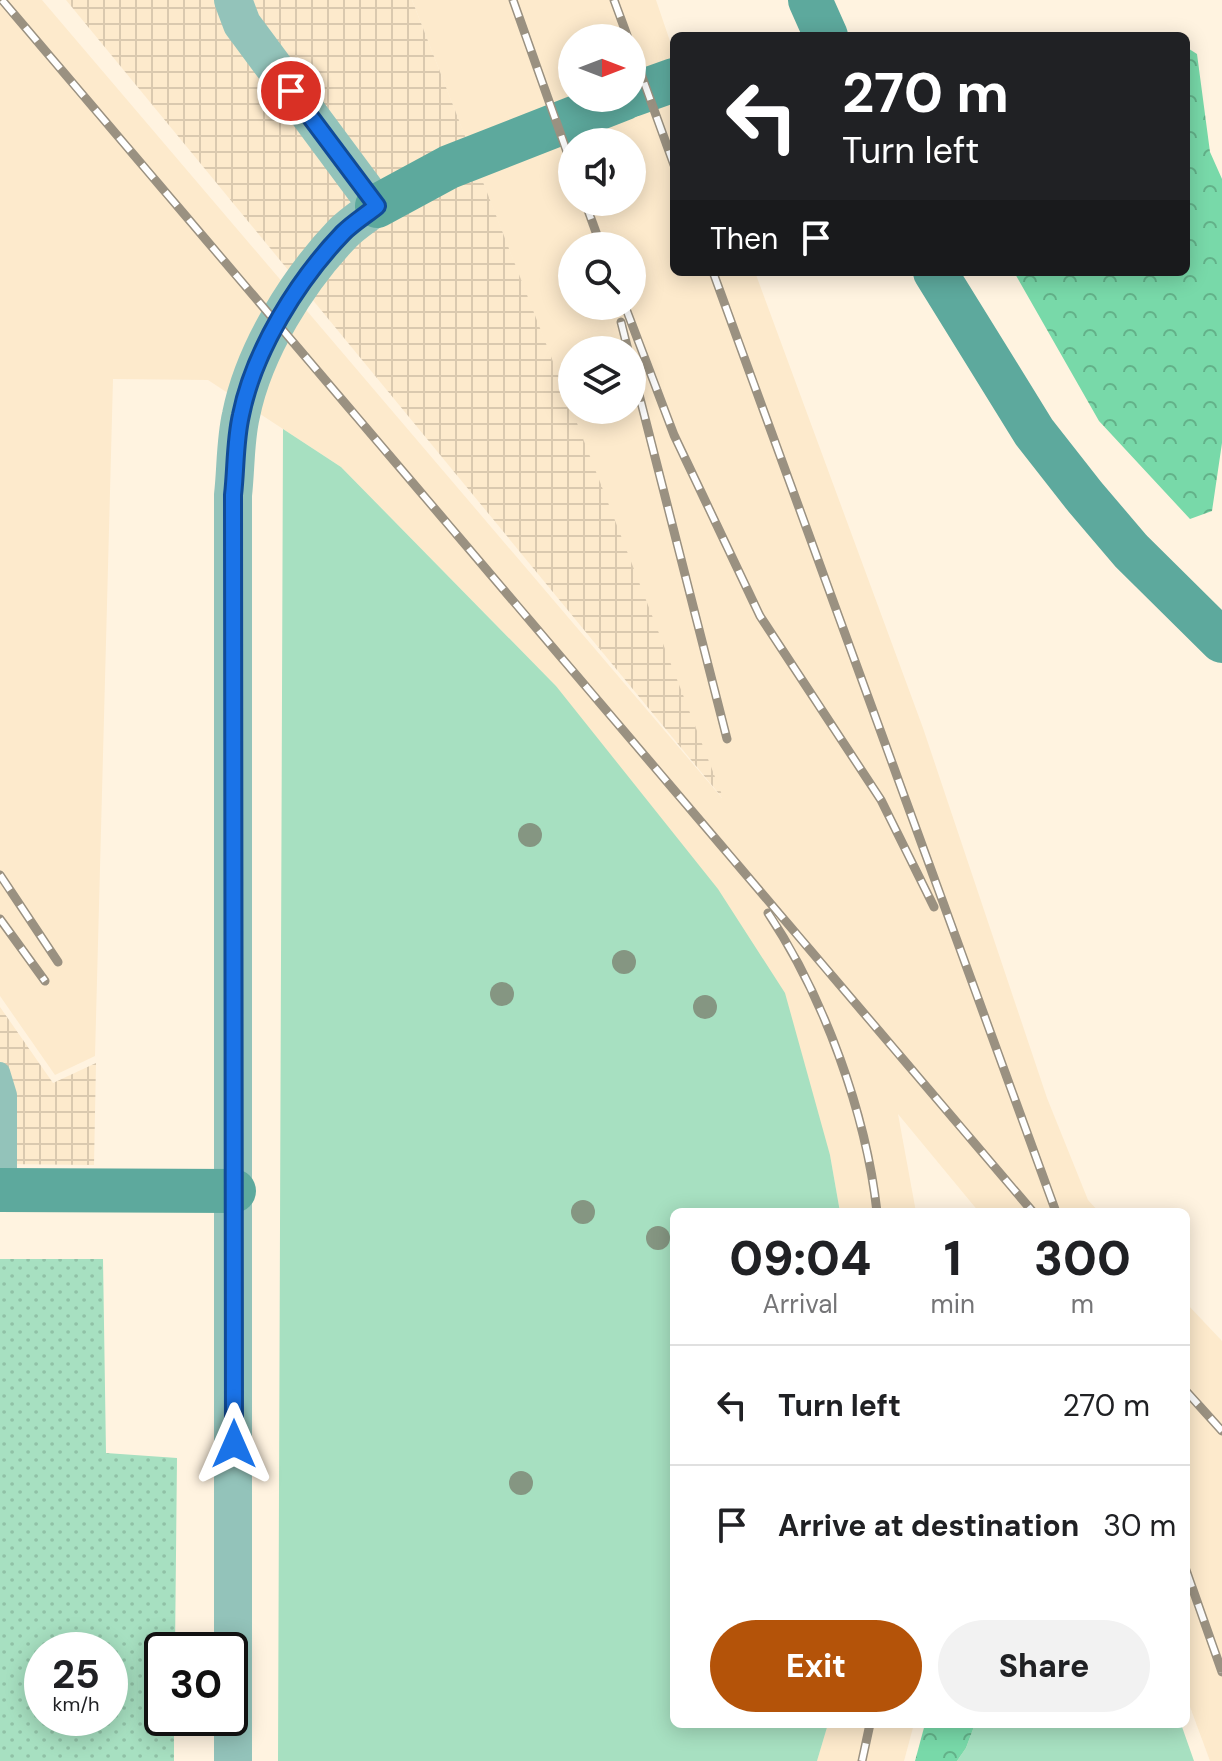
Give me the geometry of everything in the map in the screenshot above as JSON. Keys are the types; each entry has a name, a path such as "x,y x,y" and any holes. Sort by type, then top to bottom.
{"street":[{"path":"233,0 242,24 377,206"},
{"path":"646,90 670,81"},
{"path":"233,1761 233,495 241,414 261,355 277,323 308,274 345,232 377,206 449,167 589,112"},
{"path":"937,276 1034,432 1131,551 1222,641"},
{"path":"3,1190 234,1191"}],"lane":[{"path":"0,1072 7,1095 3,1190"}],"shaded area":[{"path":"0,0 42,0 722,798 577,424 646,424 646,336 558,336 558,376 412,0 656,0 670,41 670,276 756,276 923,728 1047,1098 1088,1200 1095,1208 976,1208 898,1114 915,1208 839,1208 830,1155 556,686 341,467 208,380 113,379 95,1056 55,1075 0,996"},
{"path":"66,0 412,0 558,374 558,424 577,424 724,800"},
{"path":"0,1007 53,1083 96,1063 94,1165 0,1164"},
{"path":"1190,1307 1222,1341 1222,1761 1210,1761 1190,1707"},
{"path":"827,1728 913,1728 904,1761 817,1761"}],"green space":[{"path":"1190,50 1197,54 1210,152 1222,179 1222,443 1212,511 1190,519 1099,421 1016,276 1190,276"},
{"path":"283,429 341,467 556,686 718,889 785,993 830,1155 839,1208 670,1208 670,1728 827,1728 817,1761 278,1761"},
{"path":"0,1259 103,1259 106,1453 177,1458 175,1632 144,1632 144,1736 174,1736 174,1761 0,1761"},
{"path":"924,1728 974,1728 957,1761 915,1761"},
{"path":"974,1728 1182,1728 1194,1761 957,1761"}],"railway":[{"path":"2,0 1030,1208"},
{"path":"513,0 558,128"},
{"path":"614,0 623,24"},
{"path":"646,88 670,154"},
{"path":"590,216 596,232"},
{"path":"714,276 1055,1208"},
{"path":"630,320 674,435 760,616 881,800 934,907"},
{"path":"621,322 624,336"},
{"path":"646,422 727,739"},
{"path":"0,875 58,962"},
{"path":"768,913 807,981 839,1057 863,1135 876,1208"},
{"path":"0,919 45,981"},
{"path":"1190,1395 1222,1431"},
{"path":"1190,1581 1222,1672"},
{"path":"862,1761 869,1728"}],"route":[{"path":"234,1444 233,495 241,414 261,355 308,274 345,232 377,206 291,91"}]}
